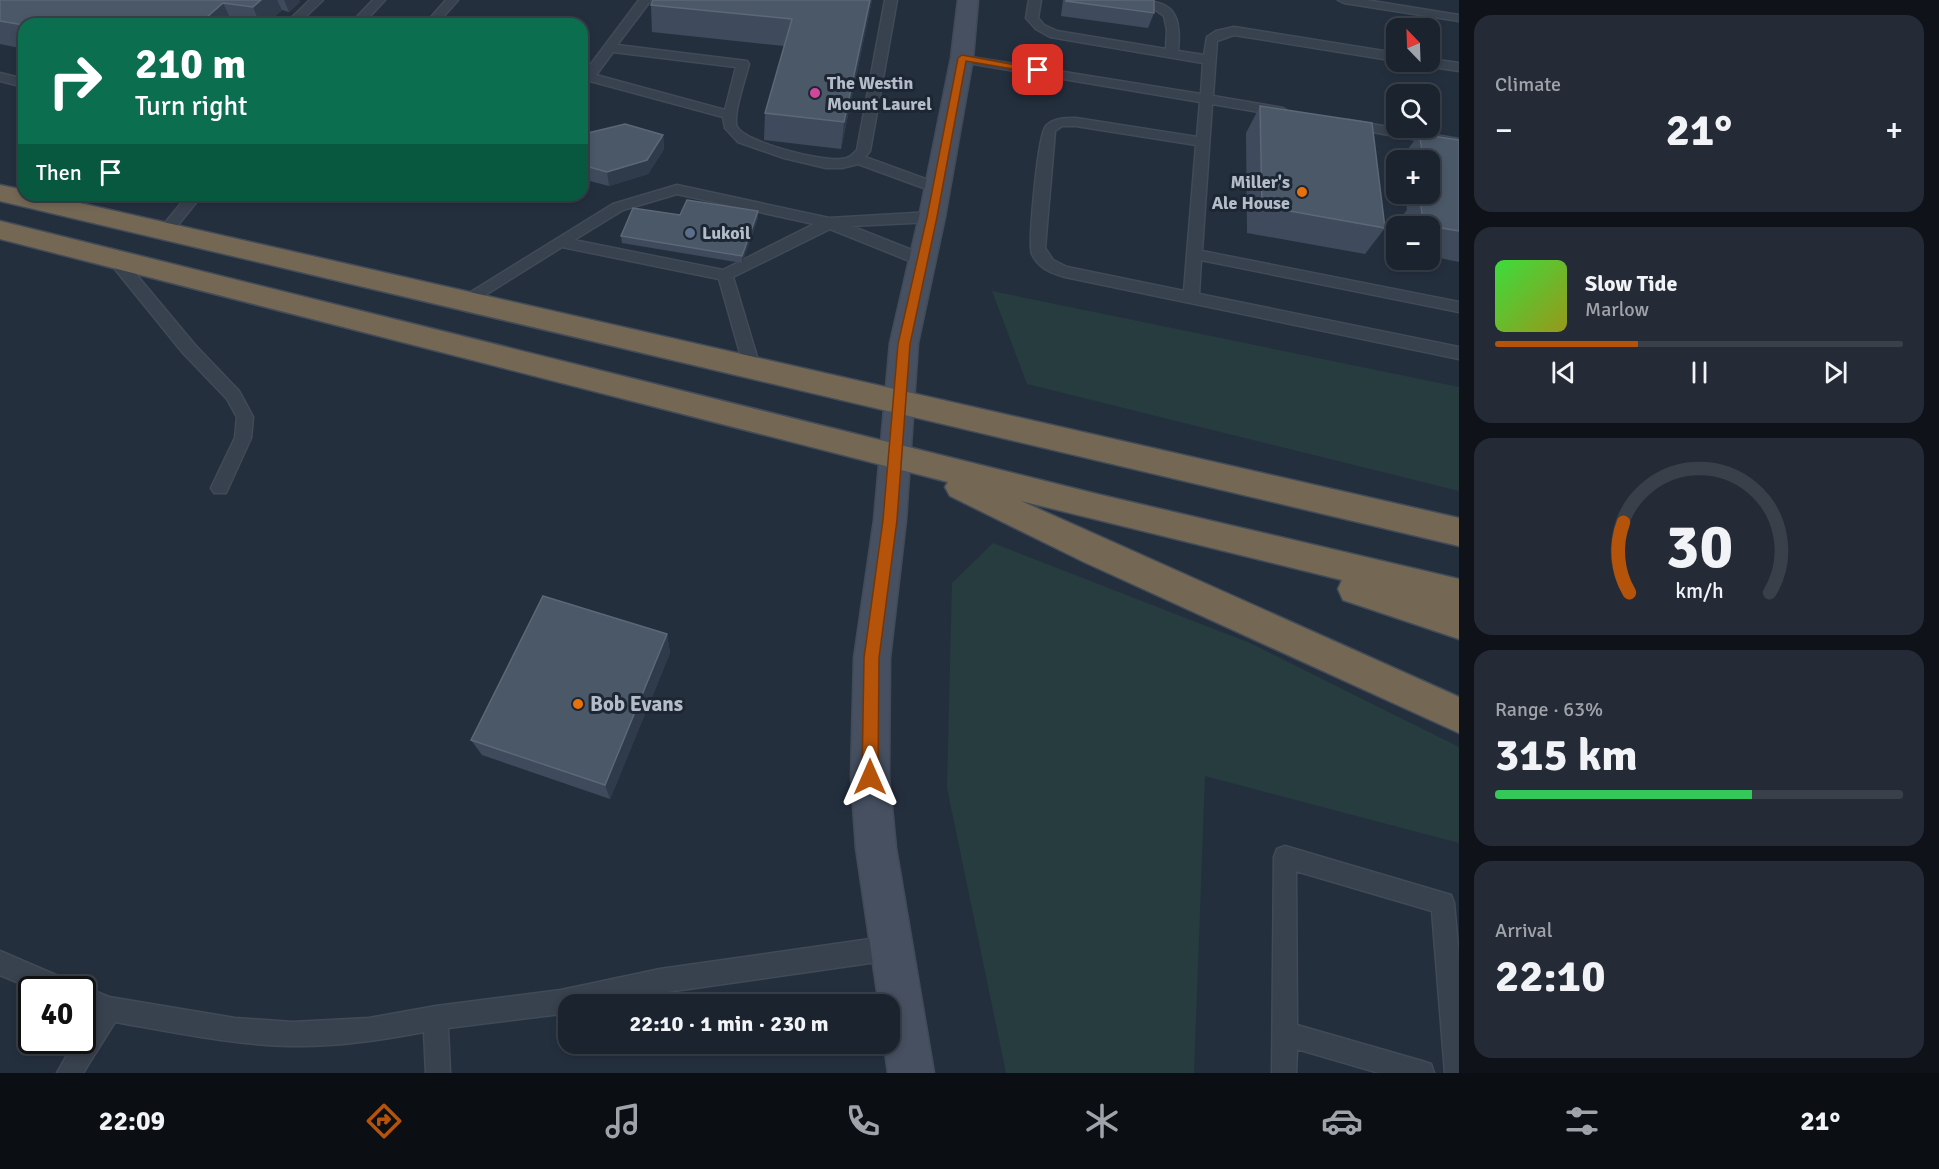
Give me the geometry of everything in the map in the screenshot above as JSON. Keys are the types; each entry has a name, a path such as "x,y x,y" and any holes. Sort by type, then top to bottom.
{"highway":[{"path":"0,193 18,195"},
{"path":"67,201 165,232 898,400 1459,532"},
{"path":"0,231 1096,507 1459,594"},
{"path":"895,455 1096,552 1459,716"},
{"path":"1096,507 1459,623"}],"street":[{"path":"910,1073 876,848 870,777 870,716 876,613 890,520 904,344 932,217 962,58 968,0"}],"lane":[{"path":"298,18 317,0"},
{"path":"362,18 379,0"},
{"path":"436,18 452,0"},
{"path":"588,75 645,0"},
{"path":"609,48 743,64 730,115 730,127 743,139 830,165 844,165 858,159 863,151 891,0"},
{"path":"1035,0 1031,16 1033,21 1054,34 1209,60"},
{"path":"1134,0 1155,3 1172,15 1175,24 1172,54"},
{"path":"1344,0 1459,18"},
{"path":"1191,298 1211,40 1220,34 1234,32 1386,55"},
{"path":"962,58 1296,114"},
{"path":"1440,64 1459,67"},
{"path":"0,77 18,81"},
{"path":"588,80 730,115"},
{"path":"1203,142 1076,122 1060,123 1052,127 1048,134 1038,248 1044,261 1062,271 1459,353"},
{"path":"1337,122 1459,143"},
{"path":"858,159 937,188"},
{"path":"466,300 618,207 677,189 830,223 922,260"},
{"path":"697,209 703,194"},
{"path":"165,232 190,201"},
{"path":"560,242 677,259 725,275 830,223 932,217"},
{"path":"1194,254 1459,307"},
{"path":"115,259 189,349 233,394 245,417 243,438 220,488"},
{"path":"725,275 752,367"},
{"path":"1284,1073 1285,857 1443,903 1457,1073"},
{"path":"96,1004 109,1009 235,1030 293,1034 369,1030 436,1018 561,1002 660,981 891,948"},
{"path":"0,963 31,976"},
{"path":"69,1073 109,1009"},
{"path":"436,1018 438,1073"},
{"path":"1285,1034 1422,1073"}],"green space":[{"path":"992,291 1459,387 1459,491 1027,384"},
{"path":"993,543 1250,643 1459,747 1459,843 1205,776 1194,1073 1006,1073 947,788 952,583"}],"building":[{"path":"0,0 261,0 253,7 223,3 206,18 18,18 18,24 0,21"},
{"name":"The Westin Mount Laurel","path":"653,0 870,0 844,122 765,113 792,19 651,5"},
{"path":"1154,0 1154,13 1066,1"},
{"path":"1260,106 1372,123 1385,228 1262,206"},
{"path":"625,124 663,135 647,160 607,172 588,167 588,133"},
{"path":"1440,137 1459,140 1459,231 1440,228 1440,216 1423,216 1421,204 1440,204 1440,150 1422,150 1420,138"},
{"name":"Lukoil","path":"687,200 758,211 742,256 621,236 633,208 680,215"},
{"name":"Bob Evans","path":"543,596 667,634 605,785 471,740"}],"place":[{"name":"The Westin Mount Laurel","path":"815,93"},
{"name":"Miller's Ale House","path":"1302,192"},
{"name":"Lukoil","path":"690,233"},
{"name":"Bob Evans","path":"578,704"}],"route":[{"path":"870,777 872,658 876,613 890,520 904,344 932,217 962,58 1038,70"}]}
